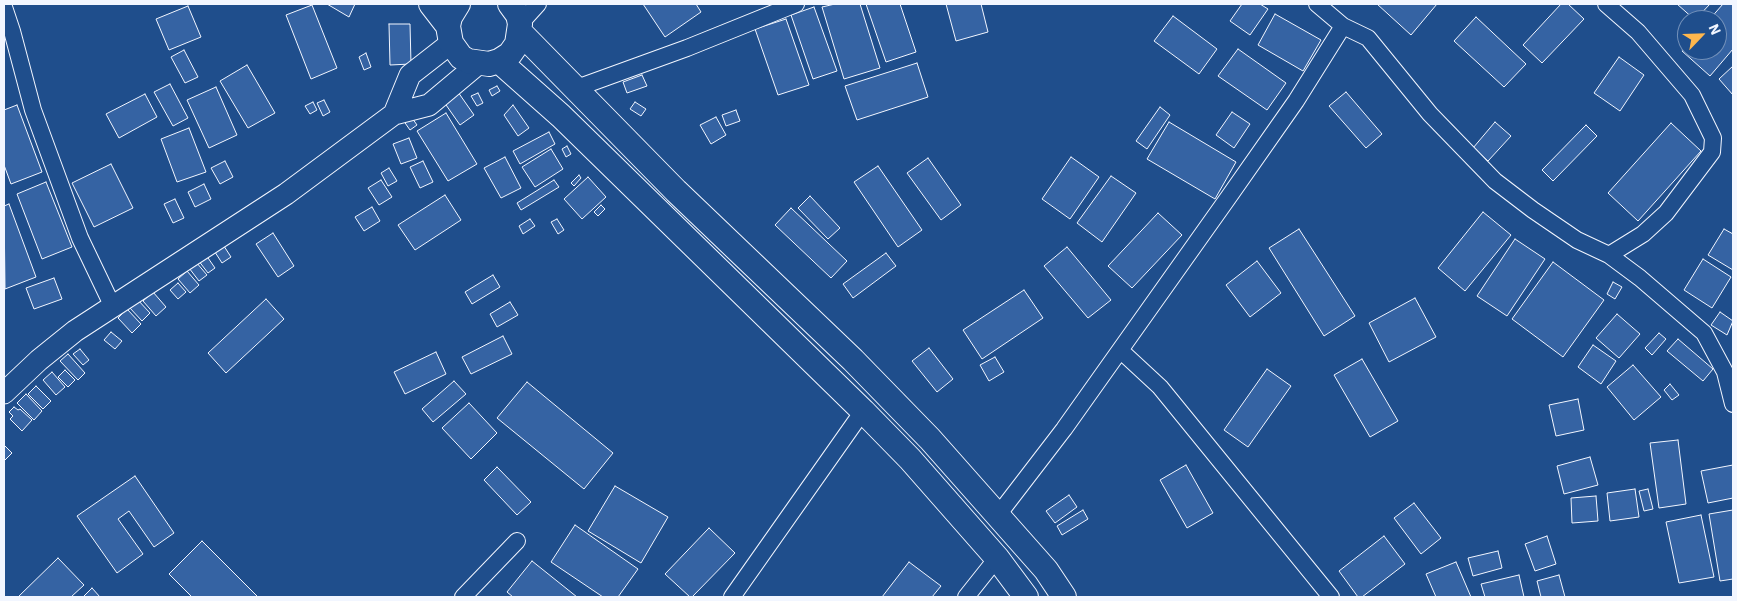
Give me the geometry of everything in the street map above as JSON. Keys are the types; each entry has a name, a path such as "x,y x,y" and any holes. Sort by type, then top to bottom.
{"main road":[{"path":"432,4 461,57 489,63 561,116 910,459 997,558 1026,597"},
{"path":"450,34 450,17 458,4"},
{"path":"489,63 510,54 517,44 517,20"},
{"path":"517,20 574,89 676,191 859,367 930,439 1046,570 1064,597"}],"street":[{"path":"517,20 538,4"},
{"path":"574,89 687,48 796,4"},
{"path":"1317,4 1343,26 1368,38 1430,114 1495,180 1533,210 1577,240 1609,255 1640,278 1704,333 1729,368 1733,404"},
{"path":"1606,4 1638,32 1692,95 1713,138 1712,152 1666,214 1643,234 1609,255"},
{"path":"4,7 33,110 80,238 113,307"},
{"path":"998,516 1064,429 1296,102 1343,26"},
{"path":"394,114 410,75 450,34"},
{"path":"4,393 75,331 286,194 394,114 430,105 489,63"},
{"path":"1120,350 1160,387 1331,597"},
{"path":"732,597 863,411"},
{"path":"463,597 516,541"},
{"path":"966,597 997,558"}],"building":[{"path":"327,4 355,4 349,17"},
{"path":"643,4 696,4 701,12 665,37"},
{"path":"835,4 860,4 880,68 844,79 822,7"},
{"path":"866,4 900,4 916,52 886,62"},
{"path":"946,4 981,4 988,32 956,41"},
{"path":"1242,4 1260,4 1268,9 1250,35 1230,21"},
{"path":"1377,4 1437,4 1411,35"},
{"path":"1561,4 1568,4 1584,19 1542,63 1523,45"},
{"path":"1677,4 1710,4 1704,10 1684,10"},
{"path":"1723,4 1733,4 1733,49 1727,56 1727,10 1718,10"},
{"path":"312,5 337,68 311,79 286,15"},
{"path":"188,6 201,37 169,50 156,19"},
{"path":"814,7 837,71 813,79 791,15"},
{"path":"1275,14 1321,40 1303,71 1258,45"},
{"path":"1173,16 1217,49 1199,74 1154,41"},
{"path":"1476,17 1526,64 1504,87 1454,41"},
{"path":"786,19 809,85 778,95 755,29"},
{"path":"389,24 410,24 411,64 390,65"},
{"path":"1238,49 1286,83 1267,110 1218,76"},
{"path":"184,50 198,77 185,83 171,57"},
{"path":"366,53 371,67 364,70 359,57"},
{"path":"1619,57 1644,75 1620,111 1594,93"},
{"path":"1692,60 1724,60 1710,76"},
{"path":"917,63 928,97 857,120 845,86"},
{"path":"247,65 275,113 248,128 220,81"},
{"path":"1733,66 1733,95 1719,79"},
{"path":"642,75 647,86 627,93 623,82"},
{"path":"170,84 188,118 173,126 154,92"},
{"path":"497,86 500,91 492,96 489,90"},
{"path":"216,87 237,135 209,148 187,100"},
{"path":"458,92 474,115 460,125 444,102"},
{"path":"1346,92 1382,134 1366,148 1329,106"},
{"path":"478,93 483,103 477,106 471,96"},
{"path":"145,94 157,117 119,138 106,114"},
{"path":"324,100 330,112 323,116 317,103"},
{"path":"313,102 317,110 310,114 305,106"},
{"path":"635,102 646,109 641,116 630,109"},
{"path":"17,105 42,172 11,184 4,165 4,110"},
{"path":"513,105 529,128 518,136 504,115"},
{"path":"1160,107 1170,115 1147,149 1136,141"},
{"path":"736,110 740,121 726,126 722,115"},
{"path":"1232,112 1250,124 1234,148 1216,135"},
{"path":"446,113 477,164 448,181 417,131"},
{"path":"410,115 417,125 410,130 403,120"},
{"path":"716,117 726,135 711,144 700,125"},
{"path":"1169,122 1236,162 1215,199 1147,159"},
{"path":"1495,122 1511,136 1488,161 1473,148"},
{"path":"1671,123 1701,151 1638,221 1608,193"},
{"path":"1586,125 1597,136 1553,181 1542,170"},
{"path":"189,128 206,172 177,182 161,139"},
{"path":"549,132 555,144 520,164 513,151"},
{"path":"409,138 417,158 401,164 393,144"},
{"path":"567,146 571,154 566,157 562,149"},
{"path":"551,149 563,169 535,187 522,167"},
{"path":"505,157 521,188 501,198 484,168"},
{"path":"1071,157 1099,177 1070,219 1042,199"},
{"path":"928,158 961,205 941,220 907,173"},
{"path":"225,161 233,177 220,184 211,168"},
{"path":"423,161 433,182 420,188 410,167"},
{"path":"111,164 133,208 94,227 72,183"},
{"path":"878,166 922,230 898,247 854,182"},
{"path":"389,168 397,181 388,186 381,173"},
{"path":"579,175 581,178 574,186 571,183"},
{"path":"1111,176 1136,193 1102,242 1077,223"},
{"path":"588,177 606,197 582,219 564,199"},
{"path":"381,180 392,197 379,205 368,188"},
{"path":"554,180 559,187 521,210 517,203"},
{"path":"46,182 72,247 42,259 17,194"},
{"path":"204,184 211,199 195,207 188,192"},
{"path":"445,195 461,220 415,250 398,225"},
{"path":"810,196 840,228 828,239 798,208"},
{"path":"175,199 184,218 173,223 164,204"},
{"path":"9,204 36,277 5,289 4,206"},
{"path":"601,205 605,209 598,216 594,212"},
{"path":"372,207 380,221 364,231 355,217"},
{"path":"791,208 847,261 831,278 775,225"},
{"path":"1483,212 1511,235 1465,291 1438,268"},
{"path":"1158,213 1182,235 1132,288 1108,266"},
{"path":"530,219 535,226 523,234 519,226"},
{"path":"557,219 564,230 558,234 551,222"},
{"path":"1299,229 1355,316 1324,336 1269,248"},
{"path":"1724,229 1733,234 1733,270 1708,255"},
{"path":"273,233 294,266 278,277 256,244"},
{"path":"1515,239 1545,259 1507,316 1477,296"},
{"path":"222,243 231,257 222,263 213,249"},
{"path":"1067,247 1111,300 1088,318 1044,266"},
{"path":"886,253 896,266 853,298 843,284"},
{"path":"206,255 215,268 208,273 198,260"},
{"path":"1703,259 1731,277 1712,308 1684,290"},
{"path":"1257,261 1281,293 1250,317 1226,285"},
{"path":"196,262 207,275 199,281 189,268"},
{"path":"1553,262 1604,300 1563,357 1512,319"},
{"path":"187,271 199,285 190,293 178,279"},
{"path":"493,275 500,287 472,304 465,292"},
{"path":"54,278 62,299 34,309 26,288"},
{"path":"1613,282 1622,287 1615,299 1607,294"},
{"path":"178,283 186,292 178,299 170,290"},
{"path":"1024,290 1043,318 982,359 963,330"},
{"path":"153,292 166,307 156,316 143,301"},
{"path":"1415,298 1436,337 1389,362 1369,323"},
{"path":"137,299 150,313 142,321 129,307"},
{"path":"266,299 284,319 226,373 208,353"},
{"path":"510,302 518,315 497,327 490,314"},
{"path":"127,309 141,324 132,333 118,318"},
{"path":"1720,312 1733,321 1727,335 1711,325"},
{"path":"1617,314 1640,334 1619,358 1596,338"},
{"path":"111,332 122,341 115,349 104,340"},
{"path":"1659,333 1666,339 1652,355 1645,348"},
{"path":"503,336 512,354 471,374 462,357"},
{"path":"1678,339 1713,369 1703,381 1667,351"},
{"path":"1593,345 1616,361 1601,384 1578,367"},
{"path":"929,348 953,379 937,392 912,361"},
{"path":"80,349 89,360 83,365 73,354"},
{"path":"436,352 446,374 405,394 394,372"},
{"path":"68,354 85,373 78,380 60,361"},
{"path":"995,357 1004,372 989,381 980,365"},
{"path":"1362,359 1398,421 1370,437 1334,375"},
{"path":"1633,365 1661,397 1634,420 1607,387"},
{"path":"1267,369 1291,386 1248,447 1224,430"},
{"path":"65,370 75,380 68,387 58,377"},
{"path":"52,372 65,387 56,395 43,380"},
{"path":"454,381 466,394 433,422 422,409"},
{"path":"527,382 613,453 584,489 497,418"},
{"path":"1670,384 1679,395 1672,400 1664,390"},
{"path":"36,386 51,401 43,409 28,394"},
{"path":"26,394 42,411 34,420 17,403"},
{"path":"1578,399 1584,430 1556,436 1549,405"},
{"path":"469,403 497,433 471,459 442,428"},
{"path":"14,407 18,410 20,409 32,420 22,431 10,419 13,416 9,412"},
{"path":"1678,440 1686,504 1659,508 1650,443"},
{"path":"4,445 12,453 4,461"},
{"path":"1590,457 1598,485 1564,494 1557,466"},
{"path":"1186,465 1213,513 1187,528 1160,480"},
{"path":"1733,465 1733,498 1708,503 1701,471"},
{"path":"497,467 531,502 517,515 484,480"},
{"path":"135,476 174,533 154,547 129,511 118,519 143,554 117,573 77,516"},
{"path":"615,486 668,517 641,563 588,531"},
{"path":"1635,489 1639,517 1610,521 1607,493"},
{"path":"1648,489 1653,509 1644,511 1639,491"},
{"path":"1069,495 1077,507 1055,523 1046,511"},
{"path":"1596,496 1598,521 1572,523 1571,498"},
{"path":"1414,503 1441,538 1421,554 1394,518"},
{"path":"1083,510 1088,519 1062,535 1057,526"},
{"path":"1733,510 1733,579 1720,581 1709,514"},
{"path":"1701,515 1714,577 1679,583 1666,522"},
{"path":"575,525 638,569 618,597 603,597 551,562"},
{"path":"709,528 735,553 690,597 665,574"},
{"path":"1384,536 1405,564 1362,597 1358,597 1339,571"},
{"path":"1547,536 1556,564 1535,571 1525,544"},
{"path":"202,541 258,597 192,597 169,574"},
{"path":"1498,551 1502,568 1473,576 1468,558"},
{"path":"58,558 84,585 71,597 18,597"},
{"path":"532,561 577,597 513,597 507,592"},
{"path":"909,562 941,586 932,597 882,597"},
{"path":"1456,562 1471,597 1436,597 1426,574"},
{"path":"1519,575 1524,597 1485,597 1481,584"},
{"path":"1559,575 1565,597 1541,597 1537,581"},
{"path":"92,588 100,597 83,597"}]}
